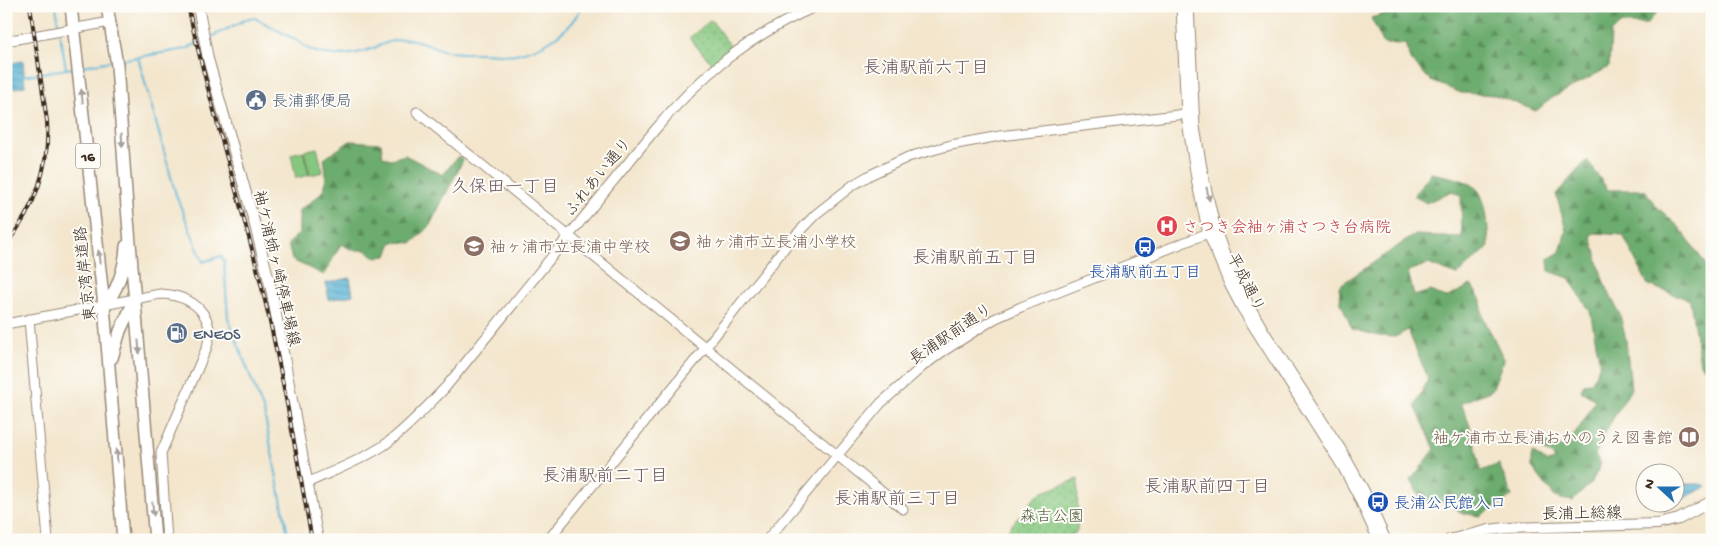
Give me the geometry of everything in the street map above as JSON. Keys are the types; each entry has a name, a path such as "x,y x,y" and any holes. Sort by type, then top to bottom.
{"highway":[{"name":"東京湾岸道路","path":"71,6 72,29 104,306 123,540"},
{"name":"16","path":"107,6 117,65 155,540"},
{"path":"104,306 110,299 123,268 126,247 124,221 127,207"},
{"path":"109,369 115,344 135,298"}],"main road":[{"name":"袖ケ浦姉ヶ崎停車場線","path":"198,6 208,59 255,225 272,293 318,540"},
{"name":"長浦上総線","path":"1449,540 1505,528 1658,524 1679,519 1712,501"}],"street":[{"name":"ふれあい通り","path":"307,483 366,456 384,445 415,418 445,388 671,111 702,79 749,43 788,20 817,6"},
{"name":"平成通り","path":"1180,6 1190,114 1203,174 1212,232 1226,277 1241,307 1342,466 1378,540"},
{"name":"平成通り","path":"1189,6 1190,114"},
{"path":"6,41 110,22"},
{"path":"417,112 903,509"},
{"path":"548,540 706,348 800,229 853,185 890,165 931,149 992,138 1190,114"},
{"name":"平成通り","path":"1212,232 1264,331 1342,451 1364,490 1386,540"},
{"name":"長浦駅前通り","path":"767,540 881,404 922,367 968,334 994,319 1029,303 1212,232"},
{"path":"6,324 160,294 179,296 194,304 206,320 210,328 210,338 207,347 161,453 167,540"},
{"path":"29,319 48,540"}],"green space":[{"path":"1403,6 1662,6 1647,24 1620,24 1611,33 1609,67 1552,98 1536,111 1495,95 1461,93 1431,81 1411,60 1405,44 1384,44 1371,18 1399,10"},
{"path":"711,20 735,52 715,67 689,38"},
{"path":"350,141 381,143 383,157 391,159 405,155 443,175 458,156 463,160 429,227 412,243 392,242 387,256 373,257 366,250 353,250 341,244 324,275 292,260 288,244 299,233 299,210 314,200 323,190 326,178 324,159"},
{"path":"317,148 323,172 310,175 304,151"},
{"path":"303,151 309,175 296,178 291,154"},
{"path":"1587,160 1608,190 1645,190 1655,205 1679,227 1712,273 1712,374 1700,364 1690,300 1648,285 1623,235 1594,233 1591,236 1603,280 1620,315 1626,340 1631,389 1608,427 1595,455 1601,464 1591,483 1573,501 1554,496 1532,467 1532,452 1547,462 1555,460 1553,456 1540,448 1542,442 1562,447 1581,425 1595,400 1581,391 1584,384 1592,382 1600,364 1590,311 1569,278 1549,271 1548,259 1560,252 1566,230 1556,194"},
{"path":"1431,173 1456,178 1474,186 1484,202 1487,217 1489,247 1457,275 1428,264 1408,271 1414,296 1430,291 1446,298 1471,285 1481,300 1483,317 1504,359 1492,390 1461,403 1472,431 1481,471 1499,464 1512,496 1480,516 1462,513 1444,501 1436,506 1422,502 1411,480 1435,449 1415,406 1428,379 1408,330 1395,337 1379,336 1352,329 1341,303 1339,286 1414,235 1462,237 1461,196 1452,191 1426,203 1414,195"},
{"name":"森吉公園","path":"1078,479 1077,532 1064,540 1013,540 1005,533 1038,494"}],"water":[{"path":"23,61 25,86 6,90 6,64"},
{"path":"350,278 353,295 329,300 326,283"},
{"path":"1686,484 1707,486 1686,498"}],"waterway":[{"path":"56,6 59,27"},
{"path":"209,38 249,18 255,18 306,47 325,54 345,55 407,39 451,52 512,55 536,48 555,38 571,24 582,6"},
{"path":"60,34 66,69"},
{"path":"120,60 186,49 202,41"},
{"path":"138,57 176,195 203,262 221,256 224,261 228,318 264,412 289,540"},
{"path":"83,66 112,61"},
{"path":"23,76 73,68"}],"railway":[{"path":"6,244 33,202 46,154 47,121 30,6"},
{"path":"188,6 269,316 312,540"}],"place":[{"name":"長浦郵便局","path":"256,100"},
{"name":"さつき会袖ヶ浦さつき台病院","path":"1167,226"},
{"name":"袖ヶ浦市立長浦小学校","path":"680,241"},
{"name":"袖ヶ浦市立長浦中学校","path":"474,246"},
{"name":"長浦駅前五丁目","path":"1145,247"},
{"name":"ENEOS","path":"177,333"},
{"name":"袖ケ浦市立長浦おかのうえ図書館","path":"1689,437"},
{"name":"長浦公民館入口","path":"1378,502"}],"district":[{"name":"長浦駅前六丁目","path":"926,67"},
{"name":"久保田一丁目","path":"505,186"},
{"name":"長浦駅前五丁目","path":"975,257"},
{"name":"長浦駅前二丁目","path":"605,475"},
{"name":"長浦駅前四丁目","path":"1207,486"},
{"name":"長浦駅前三丁目","path":"897,498"}]}
